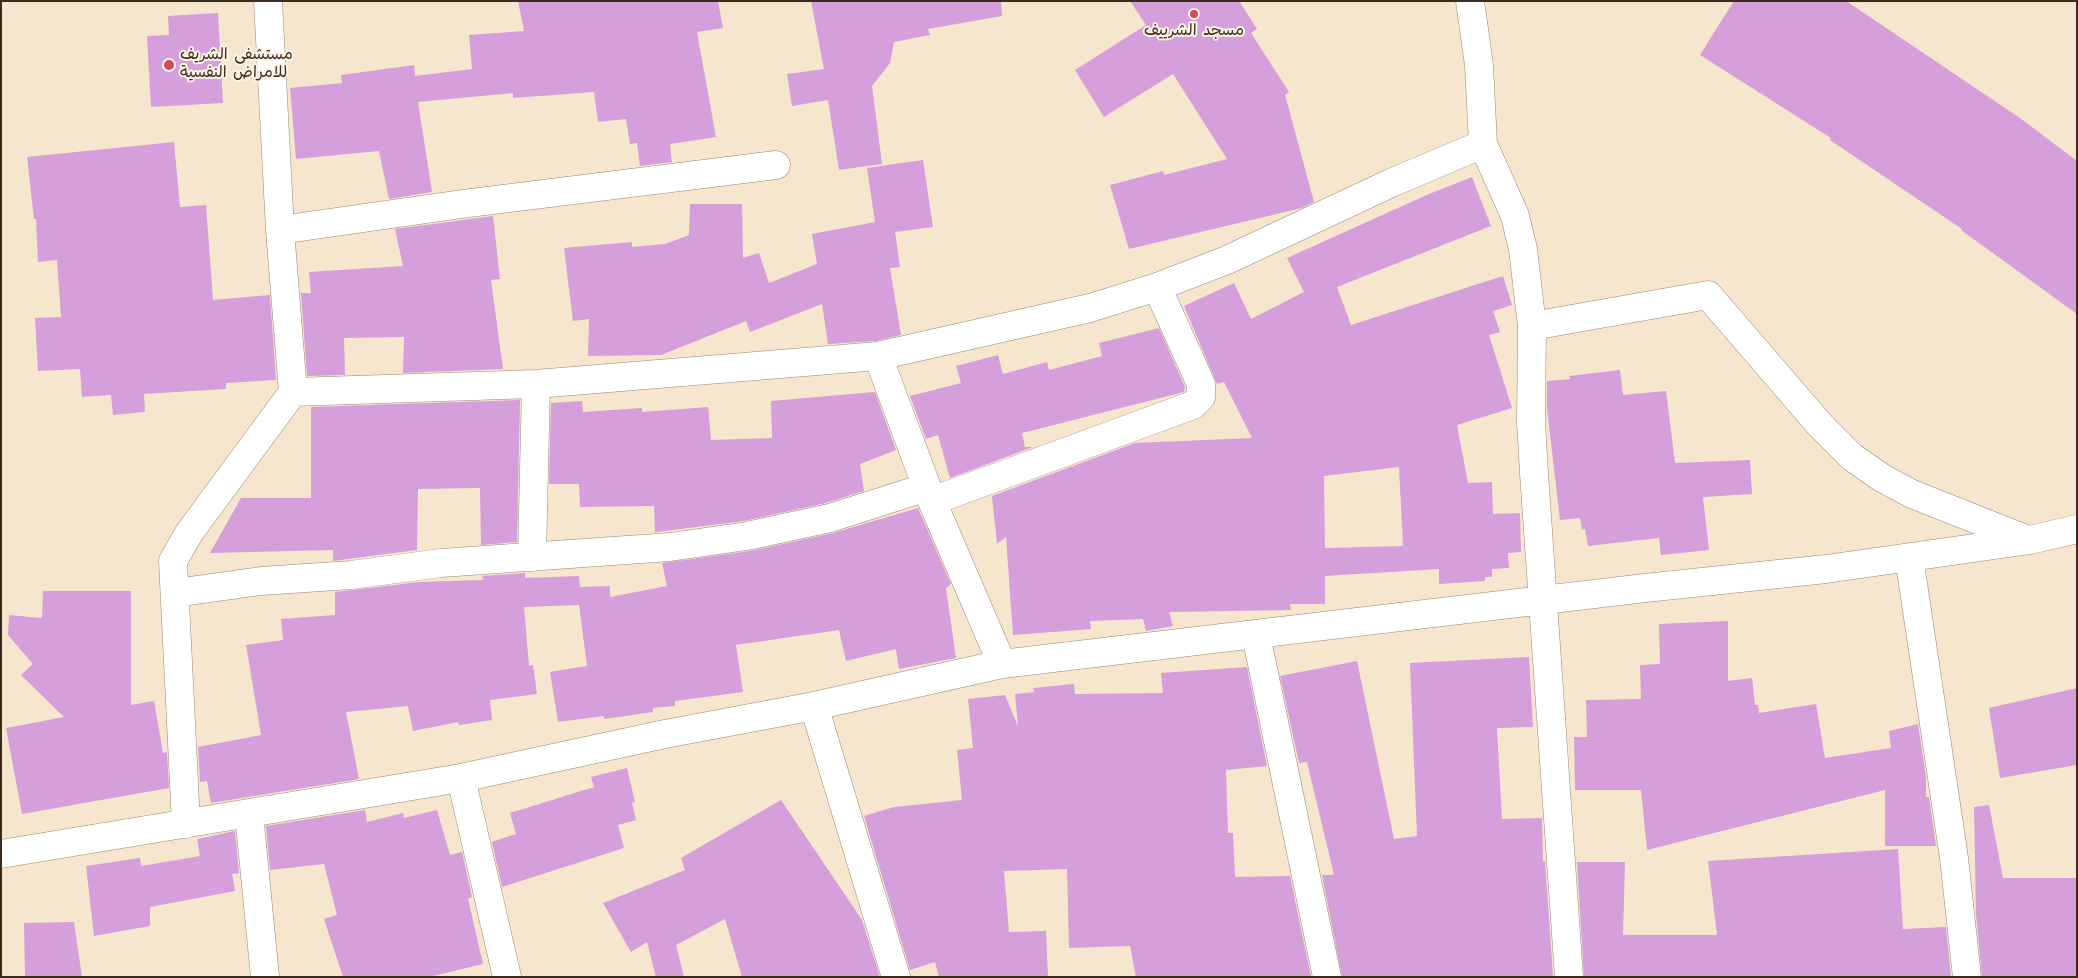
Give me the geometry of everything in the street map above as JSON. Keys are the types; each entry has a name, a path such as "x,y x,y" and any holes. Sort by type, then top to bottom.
{"street":[{"path":"186,824 173,561 189,533 292,392 280,230 268,1"},
{"path":"1470,1 1479,65 1483,144 1515,216 1523,249 1532,326 1531,422 1569,977"},
{"path":"292,392 536,384 878,356 1090,308 1157,288 1227,260 1391,183 1483,144"},
{"path":"280,230 462,204 776,165"},
{"path":"175,593 261,581 351,575 441,563 670,547 747,536 929,494 1194,405 1201,396 1201,384 1157,288"},
{"path":"1532,326 1708,294 1820,425 1852,457 1882,478 1912,494 2030,540"},
{"path":"878,356 929,494 1002,664"},
{"path":"532,557 536,384"},
{"path":"1,854 461,778 665,734 814,706 1002,664 1645,588 1760,578 2030,540 2077,529"},
{"path":"1909,557 1954,858 1966,977"},
{"path":"1256,635 1327,977"},
{"path":"814,706 896,977"},
{"path":"461,778 507,977"},
{"path":"249,814 265,977"}],"building":[{"path":"518,1 718,1 723,28 697,32 716,137 670,144 672,162 640,166 637,143 630,144 626,119 598,122 594,92 513,98 513,93 418,102 432,192 389,199 379,151 296,159 290,88 342,83 341,75 414,65 415,76 472,69 469,35 524,31"},
{"path":"811,1 1001,1 1002,16 928,29 930,35 894,42 890,63 872,86 882,164 839,170 828,100 792,106 787,74 824,69"},
{"path":"1130,1 1239,1 1257,29 1251,33 1289,92 1285,95 1314,202 1302,208 1129,249 1110,185 1163,171 1164,175 1227,159 1173,74 1104,117 1075,70 1146,25"},
{"path":"1734,1 1846,1 2020,118 2077,161 2077,314 1962,229 1830,140 1831,138 1700,55"},
{"path":"218,13 223,103 151,107 147,36 169,35 168,16"},
{"path":"174,142 180,207 206,205 213,300 270,295 276,380 226,383 226,389 144,394 145,412 113,415 111,395 82,397 80,369 38,371 35,318 61,317 57,260 38,262 36,219 34,219 27,157"},
{"path":"923,160 933,227 895,232 900,267 890,268 901,335 876,341 828,344 822,304 750,332 746,321 661,355 588,356 589,319 573,321 564,248 632,242 632,247 665,244 689,235 690,204 742,204 743,258 759,253 769,283 817,264 812,234 875,222 867,168"},
{"path":"1472,177 1491,226 1337,287 1351,325 1503,276 1512,305 1493,311 1500,332 1489,335 1512,408 1457,425 1468,483 1492,482 1493,514 1520,513 1521,552 1508,553 1509,568 1492,569 1492,577 1485,577 1485,581 1439,584 1439,569 1325,576 1325,604 1290,604 1291,610 1169,612 1173,626 1146,631 1143,619 1090,621 1091,629 1013,635 1006,537 997,544 992,496 1135,443 1252,438 1224,382 1217,384 1184,306 1234,283 1251,319 1304,292 1287,258 1429,194","holes":["1399,467 1403,546 1325,548 1324,476"]},
{"path":"493,216 500,279 491,280 503,369 403,373 404,337 344,338 345,375 307,376 301,293 311,293 309,272 403,266 395,229"},
{"path":"1159,328 1185,387 1184,392 1022,433 1025,447 1033,447 950,478 938,435 926,439 910,396 961,383 956,366 998,355 1003,374 1047,362 1049,370 1102,356 1099,343"},
{"path":"1620,370 1623,395 1666,391 1675,463 1750,460 1752,494 1703,497 1709,550 1661,555 1659,538 1588,546 1585,529 1582,530 1580,518 1560,520 1547,408 1547,381 1570,379 1569,376"},
{"path":"875,392 896,450 860,464 864,491 826,503 744,521 655,532 654,506 580,507 579,484 549,484 551,403 582,401 583,412 642,408 642,412 708,407 711,440 772,438 771,401"},
{"path":"520,400 517,542 481,545 480,488 418,489 417,550 333,561 333,550 210,553 241,498 311,498 311,407"},
{"path":"918,508 951,584 946,588 956,658 899,669 896,649 846,661 839,630 736,645 743,692 675,701 675,706 653,708 653,712 604,719 604,716 558,722 550,672 587,666 579,605 524,607 529,666 533,665 537,694 490,700 492,720 459,725 458,722 413,731 408,706 346,712 359,779 211,803 207,781 200,782 198,747 261,735 246,645 283,640 281,619 335,615 335,592 419,582 483,580 482,576 525,573 525,578 579,576 580,587 610,586 610,597 667,586 662,563 750,551 833,533"},
{"path":"43,591 131,591 131,705 154,701 163,753 167,752 169,788 22,814 6,728 64,717 21,675 33,664 8,635 9,615 42,618"},
{"path":"1728,621 1728,681 1752,678 1755,705 1758,705 1759,713 1816,704 1825,758 1891,748 1889,731 1918,724 1926,778 1926,797 1929,797 1936,846 1885,846 1885,790 1647,850 1641,790 1575,790 1574,737 1587,737 1586,700 1641,699 1640,665 1660,664 1659,624"},
{"path":"1529,657 1533,727 1497,728 1502,819 1542,818 1543,861 1545,861 1553,977 1342,977 1322,875 1334,875 1307,762 1299,763 1280,676 1357,661 1394,839 1417,836 1410,663"},
{"path":"1247,667 1267,766 1226,770 1228,833 1233,833 1235,877 1290,876 1311,977 1136,977 1130,946 1069,948 1067,869 1004,871 1009,932 1046,931 1048,977 939,977 935,962 910,970 864,816 894,807 962,800 957,750 973,748 968,699 1005,695 1018,726 1015,694 1034,692 1033,688 1074,684 1075,694 1163,693 1161,673"},
{"path":"2077,688 2077,765 2000,778 1989,708"},
{"path":"627,768 635,802 632,803 636,820 618,825 624,848 502,887 492,842 516,834 510,813 594,787 591,777"},
{"path":"781,800 862,920 880,977 742,977 725,919 676,945 684,977 656,977 647,942 631,952 603,903 685,870 681,858"},
{"path":"1989,805 2003,878 2077,878 2077,977 1982,977 1976,914 1974,807"},
{"path":"365,810 367,822 403,813 404,818 437,810 450,855 462,852 472,897 468,899 483,964 429,977 343,977 324,919 337,915 324,864 270,870 266,826"},
{"path":"235,831 239,873 232,874 235,891 150,907 150,926 94,936 86,866 140,858 141,866 200,856 197,839"},
{"path":"1898,849 1903,929 1946,927 1951,977 1584,977 1577,862 1625,862 1623,935 1717,935 1708,861"},
{"path":"74,922 82,977 25,977 24,923"}],"place":[{"name":"مسجد الشرييف","path":"1194,14"},
{"name":"مستشفى الشريف للامراض النفسية","path":"169,65"}]}
